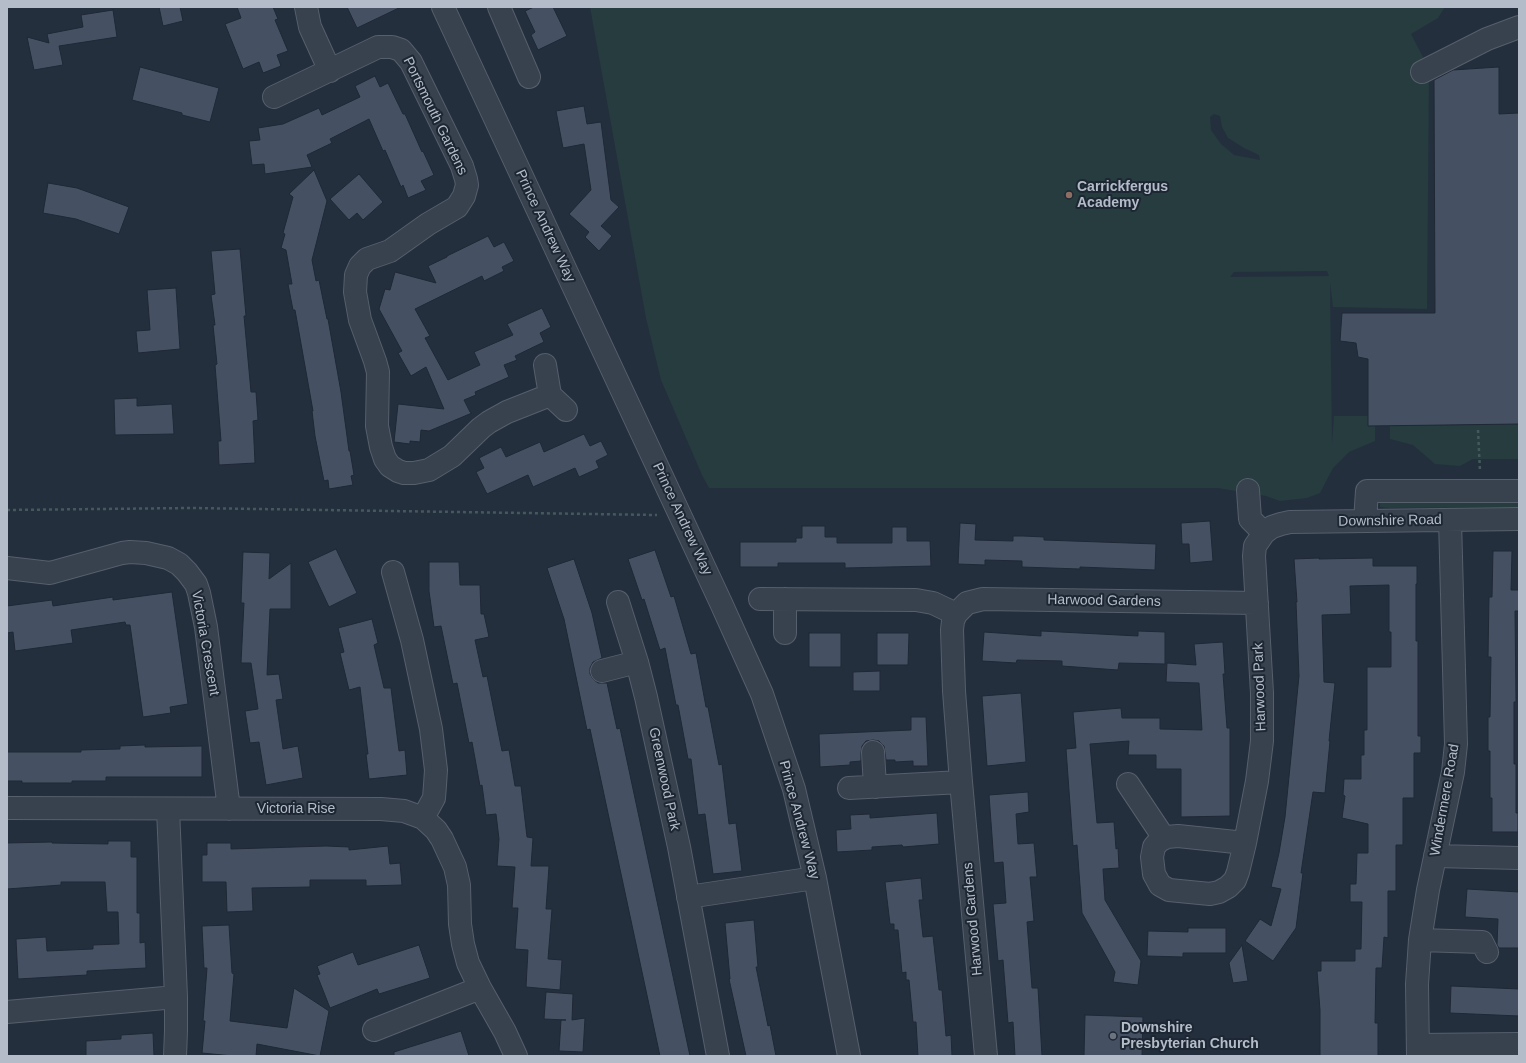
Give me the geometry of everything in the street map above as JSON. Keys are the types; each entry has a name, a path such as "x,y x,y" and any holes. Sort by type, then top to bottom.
{"street":[{"path":"306,7 310,27 330,71"},
{"name":"Prince Andrew Way","path":"443,7 762,694 794,789 815,878 849,1056"},
{"path":"499,7 529,77"},
{"path":"1422,72 1488,39 1519,28"},
{"name":"Portsmouth Gardens","path":"274,97 378,47 392,46 401,50 410,62 462,166 466,179 466,185 464,196 457,207 428,224 390,251 367,259 360,266 356,275 355,292 360,320 378,372 377,426 385,459 390,466 398,471 414,474 429,470 452,456 489,422 507,412 550,395"},
{"path":"545,365 550,395 566,410"},
{"path":"1248,490 1250,519 1264,533"},
{"path":"1365,521 1367,491 1519,491"},
{"name":"Downshire Road","path":"1264,533 1272,527 1290,522 1519,519"},
{"name":"Windermere Road","path":"1418,1051 1418,984 1420,940 1423,916 1435,856 1451,785 1456,744 1450,520"},
{"name":"Harwood Park","path":"1164,838 1156,845 1153,855 1153,871 1156,880 1161,886 1169,890 1203,894 1214,893 1222,890 1228,887 1235,880 1245,843 1257,781 1262,741 1262,693 1254,556 1255,546 1264,533"},
{"name":"Victoria Crescent","path":"7,568 50,573 122,553 146,552 168,558 179,564 187,572 196,584 206,627 229,809"},
{"path":"393,572 412,640 431,729 436,770 434,798 424,818"},
{"path":"760,599 920,601 933,603 956,614"},
{"path":"785,599 785,633"},
{"name":"Harwood Gardens","path":"986,1056 961,782 952,630 953,621 956,614 967,603 983,599 1257,603"},
{"name":"Greenwood Park","path":"618,602 637,662 648,704 688,897 718,1056"},
{"path":"602,671 637,662"},
{"path":"873,752 875,787"},
{"path":"849,788 961,782"},
{"path":"1128,784 1164,838 1178,836 1245,843"},
{"name":"Victoria Rise","path":"7,808 380,809 404,811 424,818 436,830 442,839 455,867 459,885 460,924 468,963 480,988 505,1032 516,1056"},
{"path":"168,809 176,997 175,1056"},
{"path":"1435,856 1519,858"},
{"path":"688,897 815,878"},
{"path":"1420,940 1482,942 1486,952"},
{"path":"374,1030 480,988"},
{"path":"7,1012 176,997"},
{"path":"1418,1051 1519,1044"}],"path":[{"path":"1478,430 1481,474"},
{"path":"7,510 191,508 680,516"}],"green space":[{"name":"Carrickfergus Academy","path":"590,7 1445,7 1438,18 1411,34 1423,57 1411,69 1429,74 1427,309 1333,307 1330,282 1332,444 1334,416 1368,416 1368,426 1375,426 1375,441 1349,452 1333,468 1320,493 1307,498 1280,501 1266,496 1218,488 709,488 661,380 646,318","holes":["1214,114 1220,116 1222,127 1228,138 1259,155 1260,160 1234,155 1221,144 1211,130 1210,117","1327,271 1329,276 1230,277 1234,272"]},
{"path":"1519,424 1519,459 1473,459 1460,466 1435,464 1413,445 1390,439 1390,426"},
{"path":"1519,494 1519,507 1380,507 1380,495"}],"building":[{"path":"159,7 180,7 183,21 163,26"},
{"path":"237,7 273,7 278,19 275,20 288,51 277,55 281,66 263,73 259,62 243,69 225,24 241,18"},
{"path":"347,7 401,7 357,28"},
{"path":"534,7 553,7 567,36 538,50 531,35 535,32 525,11"},
{"path":"113,10 117,37 59,46 63,65 34,70 27,37 49,43 47,34 83,27 81,15"},
{"path":"140,67 219,88 210,122 132,100"},
{"path":"1499,67 1499,114 1519,113 1519,424 1368,426 1368,359 1358,357 1356,343 1340,341 1342,313 1435,313 1434,80 1453,70"},
{"path":"375,76 380,87 388,83 403,114 405,114 434,175 421,181 426,190 408,198 403,185 401,187 385,150 383,151 369,119 330,139 332,143 307,155 312,167 265,174 264,164 252,165 249,141 260,140 258,128 283,124 319,108 322,115 360,97 355,86"},
{"path":"584,106 587,124 601,122 611,200 619,207 601,226 612,236 599,251 585,237 589,232 569,214 591,190 584,144 563,148 556,111"},
{"path":"314,170 327,201 312,260 316,281 319,280 328,319 354,475 351,476 353,485 329,489 328,480 324,481 315,436 313,411 295,310 293,310 288,284 292,284 286,250 281,248 285,234 283,233 293,197 289,194"},
{"path":"359,174 383,202 363,220 357,213 349,220 330,199"},
{"path":"48,183 77,188 129,207 119,234 76,219 43,213"},
{"path":"488,236 494,247 504,242 514,261 502,267 504,271 484,281 482,276 415,309 430,336 425,338 448,380 480,365 474,352 513,335 507,324 542,308 551,327 540,333 544,342 515,356 517,360 504,365 509,377 475,392 476,395 464,400 472,413 429,431 421,430 420,442 410,441 410,444 394,442 398,404 444,409 426,367 411,376 398,353 402,351 379,309 385,289 390,290 395,272 436,283 428,266"},
{"path":"240,249 251,392 256,392 258,420 253,421 255,463 219,465 218,441 221,441 215,365 217,364 213,325 215,325 211,295 215,294 211,251"},
{"path":"176,288 180,349 138,353 136,331 150,330 147,290"},
{"path":"137,398 137,406 172,404 174,434 115,435 114,399"},
{"path":"584,434 590,446 601,441 608,455 596,461 599,468 579,477 575,468 533,487 528,475 487,494 476,472 484,468 479,458 501,447 506,457 540,442 544,452"},
{"path":"1210,521 1213,561 1190,563 1189,544 1182,544 1181,523"},
{"path":"960,523 976,524 975,540 1013,541 1013,536 1023,536 1044,537 1044,540 1156,544 1155,570 1080,567 1080,569 1022,567 1022,561 985,560 985,565 958,564"},
{"path":"802,526 825,526 825,537 837,537 837,543 892,543 892,527 907,527 907,541 930,541 931,566 845,568 845,563 778,563 778,567 740,567 740,542 796,542 796,538 802,538"},
{"path":"336,549 357,593 329,607 308,562"},
{"path":"655,550 671,597 674,596 691,654 696,653 719,765 722,764 729,824 736,823 742,871 713,874 705,814 698,815 691,759 688,759 665,648 660,650 644,599 642,600 628,559"},
{"path":"1493,551 1512,551 1511,590 1519,590 1519,611 1515,611 1516,702 1514,702 1514,764 1516,764 1516,813 1518,813 1518,832 1492,832 1490,751 1488,751 1491,657 1488,657 1489,597 1492,597"},
{"path":"243,552 270,553 269,579 291,563 291,609 270,609 267,675 279,674 283,699 276,700 283,749 298,746 303,778 266,785 259,742 250,743 245,711 258,709 251,663 241,663 244,603 241,603"},
{"path":"1373,558 1373,566 1417,566 1416,641 1418,641 1418,736 1421,736 1421,753 1414,753 1414,798 1403,798 1403,845 1396,845 1396,891 1388,891 1388,938 1384,937 1382,968 1376,968 1375,1023 1378,1023 1378,1056 1320,1056 1320,1010 1317,971 1321,971 1321,961 1355,961 1355,949 1361,949 1362,902 1350,902 1350,884 1356,884 1357,853 1368,853 1368,824 1342,818 1345,796 1343,795 1344,779 1361,779 1361,755 1364,755 1364,730 1367,730 1367,667 1391,667 1389,585 1350,586 1351,614 1322,615 1324,682 1335,683 1325,793 1313,792 1301,873 1303,873 1296,928 1273,961 1245,941 1260,919 1271,926 1281,889 1271,887 1285,817 1299,676 1294,559"},
{"path":"574,559 592,613 602,658 593,662 590,668 590,674 598,683 607,683 617,729 620,728 690,1056 660,1056 590,729 587,730 564,619 547,568"},
{"path":"429,562 459,562 460,585 480,585 481,614 484,614 489,637 475,640 483,677 487,676 502,751 509,750 515,786 521,786 527,837 533,838 531,866 549,866 546,909 552,909 548,959 562,960 560,990 526,987 528,950 515,949 518,908 512,908 515,867 497,866 499,839 496,814 486,815 482,785 480,786 472,742 469,743 457,683 453,684 441,626 434,627 429,591"},
{"path":"172,592 188,704 170,707 171,713 143,717 130,625 126,625 125,622 71,630 73,643 15,651 13,632 7,633 7,606 52,600 53,606 113,597 113,600"},
{"path":"372,619 378,643 374,645 384,688 391,688 399,751 405,750 407,775 369,779 366,754 368,754 360,687 349,690 340,653 344,652 338,628"},
{"path":"1041,631 1138,636 1138,631 1165,632 1165,664 1119,663 1118,670 1062,666 1062,661 1017,660 1016,663 982,661 984,632 1041,636"},
{"path":"809,633 841,633 841,667 809,667"},
{"path":"877,633 909,633 908,665 877,665"},
{"path":"1223,642 1225,674 1223,674 1227,728 1230,728 1230,816 1181,817 1181,769 1156,769 1156,755 1128,755 1129,741 1090,744 1097,823 1114,822 1116,849 1118,848 1119,868 1103,869 1105,900 1141,961 1138,985 1113,982 1115,972 1082,913 1077,845 1073,846 1066,749 1076,748 1073,712 1121,708 1122,718 1160,718 1160,729 1202,730 1199,683 1166,682 1167,663 1196,665 1194,644"},
{"path":"880,671 880,691 853,691 853,672"},
{"path":"1021,693 1026,762 987,766 982,696"},
{"path":"911,717 926,717 928,766 913,766 913,761 895,762 895,760 886,760 884,746 879,741 873,740 866,741 862,746 861,761 850,762 850,765 820,767 819,734 911,730"},
{"path":"145,745 145,747 202,746 202,777 106,777 106,781 72,781 72,783 22,783 22,781 7,781 7,752 81,752 81,750 120,749 120,746"},
{"path":"1028,792 1029,812 1016,814 1018,844 1034,843 1037,877 1030,877 1034,921 1027,922 1032,988 1038,988 1042,1056 1015,1056 1013,1022 1008,1023 1003,960 998,961 993,904 1006,903 1003,862 994,863 989,795"},
{"path":"937,813 939,844 903,847 902,845 872,847 872,850 837,852 836,830 851,829 850,815 870,814 870,818"},
{"path":"108,841 131,841 131,857 137,857 137,913 140,913 140,943 145,942 146,968 87,971 87,975 18,979 16,939 46,937 47,951 93,949 93,945 119,944 118,912 107,912 105,882 61,882 61,885 7,889 7,843 52,842 108,844"},
{"path":"207,843 231,843 231,849 326,846 349,847 349,850 388,846 390,864 400,863 402,885 366,886 366,880 310,880 310,887 252,888 253,911 227,912 226,882 202,882 202,855 207,855"},
{"path":"921,878 923,900 919,900 923,937 933,936 939,990 942,990 946,1036 951,1035 952,1056 918,1056 916,1022 913,1022 909,980 906,980 906,972 902,973 898,930 894,930 894,924 890,924 885,882"},
{"path":"1467,889 1519,892 1519,948 1499,948 1497,945 1498,919 1465,917"},
{"path":"754,920 758,967 756,967 768,1026 770,1025 776,1056 746,1056 729,979 725,923"},
{"path":"229,925 232,973 234,974 230,1021 287,1028 294,988 329,1011 320,1056 257,1044 256,1056 233,1056 202,1053 207,968 204,968 202,926"},
{"path":"1188,928 1226,928 1226,953 1183,953 1183,957 1147,956 1148,931 1188,932"},
{"path":"419,945 430,978 379,994 377,989 330,1008 317,975 320,974 317,966 353,952 358,965"},
{"path":"1242,945 1248,981 1233,983 1229,963"},
{"path":"1451,986 1519,989 1519,1016 1450,1013"},
{"path":"546,992 573,994 572,1020 585,1018 583,1052 559,1051 561,1020 566,1020 544,1019"},
{"name":"Downshire Presbyterian Church","path":"1085,1015 1143,1017 1142,1056 1084,1056"},
{"path":"461,1031 469,1056 394,1056 394,1052"},
{"path":"153,1033 154,1056 86,1056 86,1041 121,1039 121,1035"}],"place":[{"name":"Carrickfergus Academy","path":"1069,195"},
{"name":"Downshire Presbyterian Church","path":"1113,1036"}]}
